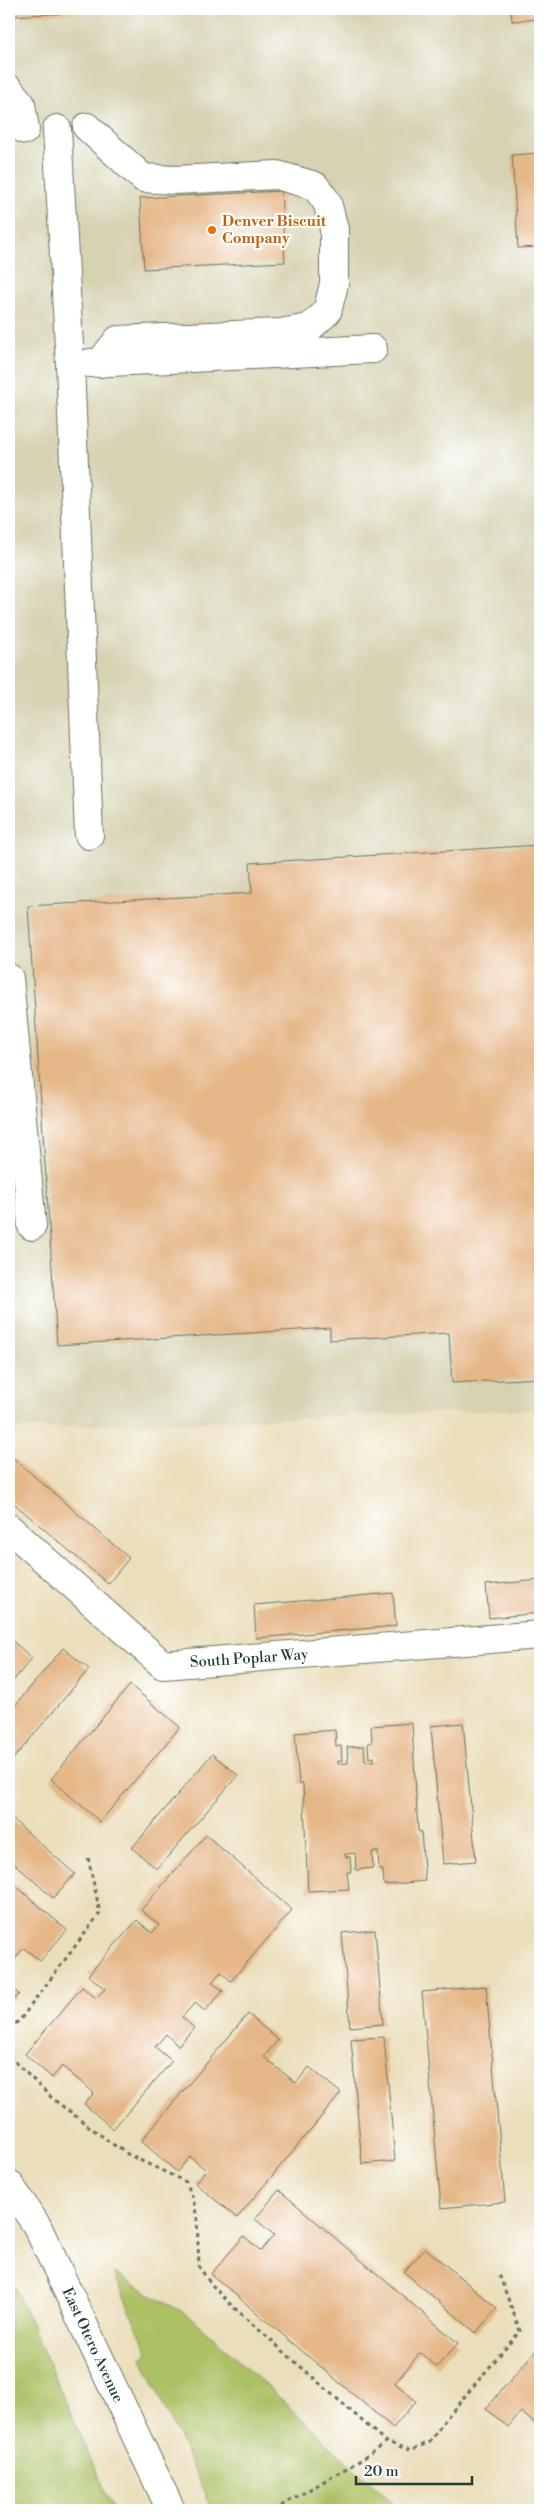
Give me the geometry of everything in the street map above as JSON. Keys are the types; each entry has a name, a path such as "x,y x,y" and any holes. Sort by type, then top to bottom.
{"street":[{"path":"9,89 21,104 25,130"},
{"path":"87,127 143,178 174,180 277,175 315,186 327,202 334,229 334,284 327,312 309,328 280,333 118,340 100,363"},
{"path":"58,129 70,364 89,835"},
{"path":"70,364 373,349"},
{"path":"9,978 32,1226"},
{"name":"South Poplar Way","path":"9,1528 163,1665 540,1635"},
{"name":"East Otero Avenue","path":"9,2184 37,2226 171,2510"}],"path":[{"path":"9,2029 20,2020 100,1913 88,1857"},
{"path":"9,2056 53,2099 111,2143 129,2155 186,2182 194,2198 200,2267 211,2284 232,2306 386,2442 411,2450 430,2442 444,2421 520,2331 499,2274"},
{"path":"274,2510 361,2460 386,2442"}],"shaded area":[{"path":"9,9 540,9 540,1409 10,1429"}],"green space":[{"path":"114,2273 189,2316 290,2407 347,2463 402,2510 212,2510 142,2358 148,2353"},
{"path":"12,2280 113,2510 9,2510 9,2284"}],"building":[{"path":"9,9 94,9 94,12 9,16"},
{"path":"511,9 540,9 540,19 512,21"},
{"path":"540,153 540,247 518,248 512,155"},
{"name":"Denver Biscuit Company","path":"281,191 285,262 144,269 140,198"},
{"path":"540,845 540,1378 452,1383 449,1333 330,1340 330,1328 57,1345 28,906 252,893 250,863"},
{"path":"12,1457 129,1558 108,1584 9,1499 9,1460"},
{"path":"540,1580 540,1613 489,1618 486,1585"},
{"path":"393,1593 396,1626 256,1638 254,1605"},
{"path":"9,1638 32,1658 9,1686"},
{"path":"63,1648 89,1669 9,1764 9,1713"},
{"path":"130,1685 180,1727 100,1822 51,1779"},
{"path":"412,1723 418,1831 421,1832 425,1881 384,1885 383,1870 379,1870 378,1851 372,1852 373,1868 356,1870 355,1853 345,1854 346,1857 350,1857 351,1872 347,1872 349,1889 308,1891 303,1784 299,1784 295,1733 335,1730 336,1746 341,1746 342,1761 338,1761 338,1764 348,1763 347,1747 364,1746 365,1761 374,1761 374,1757 369,1758 368,1743 372,1742 371,1726"},
{"path":"463,1723 476,1861 443,1864 431,1726"},
{"path":"212,1754 238,1775 157,1869 132,1848"},
{"path":"9,1816 75,1874 53,1898 9,1859"},
{"path":"206,1835 292,1910 231,1981 221,1972 212,1982 223,1991 205,2011 195,2003 182,2017 194,2028 178,2046 166,2034 155,2047 172,2061 113,2129 84,2104 94,2093 62,2066 52,2078 25,2054 82,1987 96,1998 105,1989 88,1975 137,1920 152,1933 159,1925 141,1910"},
{"path":"9,1880 67,1930 40,1961 24,1948 9,1966"},
{"path":"375,1930 383,2024 350,2027 342,1933"},
{"path":"9,1985 19,1994 9,2005"},
{"path":"486,1986 505,2202 441,2208 422,1992"},
{"path":"248,2014 278,2040 264,2057 296,2083 309,2067 341,2093 237,2218 195,2183 206,2170 190,2157 177,2172 141,2141"},
{"path":"384,2037 395,2161 362,2164 351,2039"},
{"path":"279,2190 458,2343 437,2367 420,2353 395,2383 416,2401 393,2428 211,2274 244,2236 261,2251 274,2235 255,2219"},
{"path":"425,2248 497,2308 476,2333 404,2272"},
{"path":"540,2345 540,2428 521,2412 508,2427 486,2409"}],"place":[{"name":"Denver Biscuit Company","path":"212,230"}]}
